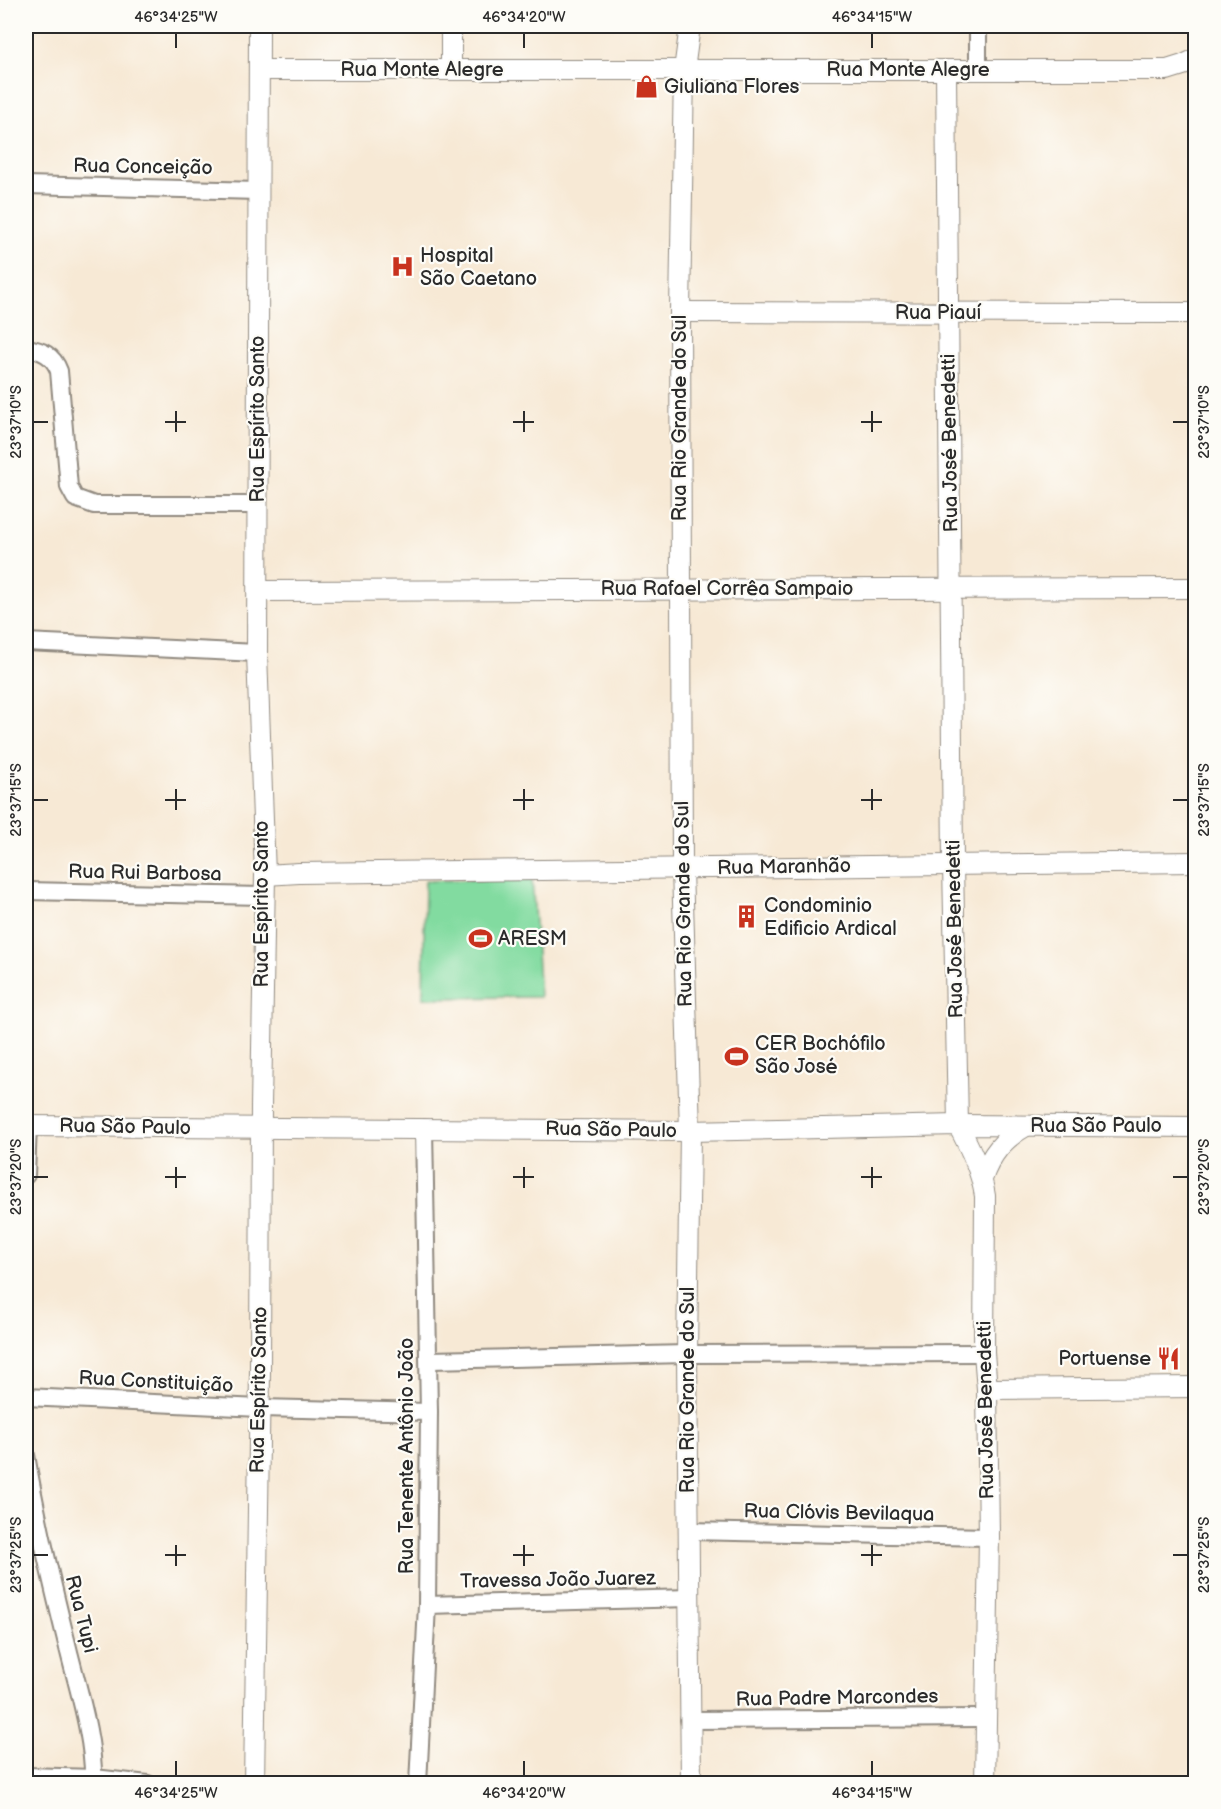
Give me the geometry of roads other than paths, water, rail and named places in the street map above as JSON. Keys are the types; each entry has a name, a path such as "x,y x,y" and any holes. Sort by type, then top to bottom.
{"street":[{"name":"Rua Espírito Santo","path":"254,1784 265,875 257,653 259,591 259,26"},
{"path":"451,26 451,70"},
{"name":"Rua Rio Grande do Sul","path":"690,26 684,70 680,312 682,868 690,1131 687,1354 691,1784"},
{"path":"978,26 978,70"},
{"name":"Rua Monte Alegre","path":"259,70 1167,70 1196,59"},
{"name":"Rua José Benedetti","path":"946,70 953,864 958,1125 975,1159 985,1196 984,1353 987,1389 989,1537 984,1784"},
{"name":"Rua Conceição","path":"26,185 259,191"},
{"name":"Rua Piauí","path":"680,312 1196,313"},
{"path":"26,348 39,350 51,356 59,371 69,488 75,498 94,506 258,505"},
{"name":"Rua Rafael Corrêa Sampaio","path":"259,591 1196,588"},
{"path":"26,642 257,653"},
{"name":"Rua Maranhão","path":"265,875 1196,862"},
{"name":"Rua Rui Barbosa","path":"26,891 264,896"},
{"name":"Rua São Paulo","path":"27,1126 690,1131 958,1125 1196,1127"},
{"path":"26,1175 27,1126"},
{"path":"982,1179 988,1162 998,1147 1010,1135 1026,1126"},
{"name":"Rua Tenente Antônio João","path":"418,1784 427,1605 430,1360 424,1128"},
{"path":"430,1360 687,1354 984,1353"},
{"path":"987,1389 1196,1387"},
{"name":"Rua Constituição","path":"26,1397 260,1408 429,1412"},
{"name":"Rua Tupi","path":"26,1455 38,1526 82,1705 94,1781"},
{"name":"Rua Clóvis Bevilaqua","path":"688,1531 989,1537"},
{"name":"Travessa João Juarez","path":"427,1605 690,1598"},
{"name":"Rua Padre Marcondes","path":"689,1720 985,1718"},
{"path":"26,1776 148,1784"}],"place":[{"name":"Giuliana Flores","path":"646,87"},
{"name":"Hospital São Caetano","path":"402,267"},
{"name":"Condominio Edificio Ardical","path":"746,917"},
{"name":"ARESM","path":"480,939"},
{"name":"CER Bochófilo São José","path":"737,1056"},
{"name":"Portuense","path":"1169,1359"}]}
